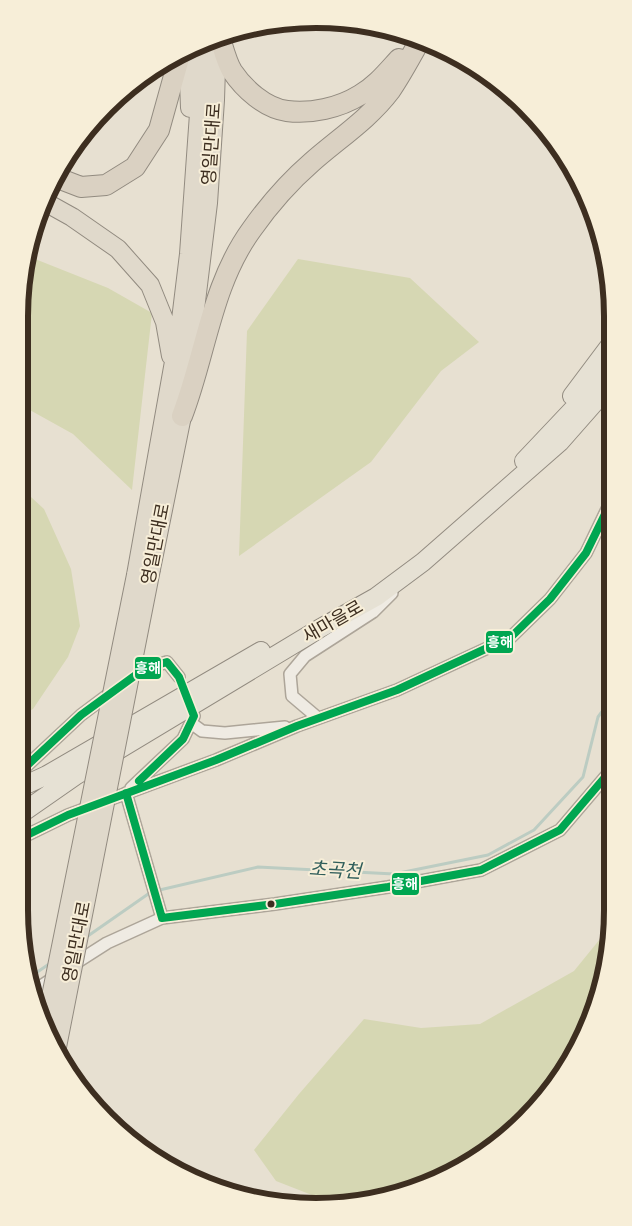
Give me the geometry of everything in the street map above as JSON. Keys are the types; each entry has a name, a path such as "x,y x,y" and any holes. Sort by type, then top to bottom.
{"highway":[{"path":"221,44 232,70 250,91 270,106 286,111 308,111 339,106 361,95 379,81 400,59 407,42"},
{"name":"영일만대로","path":"47,1015 144,572 182,416 208,203 218,45"},
{"path":"182,416 193,388 215,302 227,271 250,231 273,202 310,164 379,104 390,91 417,46"},
{"name":"영일만대로","path":"58,1040 144,572 189,254 204,50"},
{"path":"188,57 190,122 196,160"},
{"path":"62,180 81,187 106,186 135,167 159,130 178,63"},
{"path":"50,205 72,217 118,249 150,285 165,322 173,368"}],"main road":[{"path":"506,479 604,353"},
{"name":"새마을로","path":"28,784 47,775 228,669 345,604 402,566 506,479 604,388"},
{"name":"새마을로","path":"28,809 75,776 376,597 424,562 560,442 604,389"}],"street":[{"path":"28,835 68,815 216,760 318,718 397,690 511,637 550,600 586,553 604,518"},
{"path":"318,718 292,696 290,674 305,656 373,612 424,562"},
{"path":"28,765 81,715 144,669 167,662 179,677"},
{"path":"126,793 183,739 192,719 202,731 226,733 297,726"},
{"path":"38,988 107,943 162,918 388,887 480,870 560,830 604,778"},
{"path":"126,793 162,918"}],"green space":[{"path":"33,258 108,288 152,313 132,490 73,434 28,409 28,297"},
{"path":"298,259 410,278 479,342 441,371 371,462 239,556 247,331"},
{"path":"28,494 44,509 71,569 80,626 68,657 33,709 28,712"},
{"path":"603,935 595,985 589,1003 575,1038 556,1070 533,1100 506,1127 476,1150 444,1169 391,1189 354,1196 320,1198 276,1181 254,1150 299,1094 364,1019 421,1028 480,1024 574,971"}],"waterway":[{"name":"초곡천","path":"85,938 151,892 258,867 394,874 488,855 534,830 583,777 598,717 604,709"},
{"name":"초곡천","path":"35,974 52,962"}],"transit line":[{"name":"흥해","path":"28,835 68,815 216,760 297,726 397,690 511,637 550,599 586,553 604,516"},
{"name":"흥해","path":"28,765 81,715 144,669 167,662 179,677 194,716 183,739 139,781"},
{"name":"흥해","path":"162,918 388,887 481,870 560,830 604,778"},
{"name":"흥해","path":"126,793 162,918"}]}
